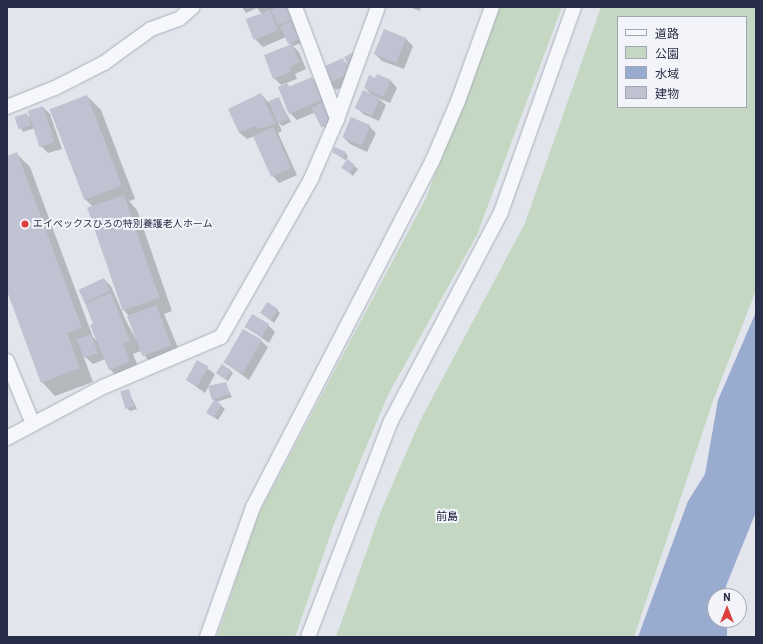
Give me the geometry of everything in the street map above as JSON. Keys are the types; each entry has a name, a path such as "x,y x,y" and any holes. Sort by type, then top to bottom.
{"street":[{"path":"7,107 55,88 104,63 152,29 179,19 193,7"},
{"path":"295,7 337,119"},
{"path":"7,438 103,387 221,337 311,179 337,119 378,7"},
{"path":"207,637 253,507 432,162 458,101 492,7"},
{"path":"308,637 391,421 501,212 574,7"},
{"path":"7,361 33,424"}],"green space":[{"path":"498,7 562,7 477,235 388,395 334,524 295,637 217,637 257,517 426,198"},
{"path":"601,7 756,7 756,290 713,401 634,637 336,637 381,511 420,421 525,223"}],"water":[{"path":"756,312 756,512 726,588 707,588 707,628 727,628 727,637 638,637 688,501 705,474 718,400"}],"building":[{"path":"278,7 287,7 292,19 278,25 271,10"},
{"path":"270,10 278,31 254,40 246,19"},
{"path":"291,21 299,39 288,44 280,26"},
{"path":"384,29 406,38 396,63 374,54"},
{"path":"292,44 299,62 289,67 291,72 273,79 264,55"},
{"path":"356,51 358,60 348,65 344,57"},
{"path":"343,58 350,74 328,83 321,68"},
{"path":"377,74 391,80 383,97 364,88 369,75 375,78"},
{"path":"312,77 322,100 289,114 278,87 287,83 289,87"},
{"path":"363,90 380,98 372,116 355,108"},
{"path":"261,93 276,124 257,129 255,126 239,133 228,109"},
{"path":"87,95 122,186 84,200 50,109"},
{"path":"279,97 288,119 278,123 269,101"},
{"path":"323,102 333,122 321,128 311,108"},
{"path":"43,106 55,142 40,147 28,111"},
{"path":"27,113 31,125 19,129 15,117"},
{"path":"351,117 370,125 362,145 342,137"},
{"path":"273,127 291,168 271,177 253,136"},
{"path":"335,147 346,152 343,158 332,152"},
{"name":"エイぺックスひろの特別養護老人ホーム","path":"17,152 82,328 67,333 80,368 41,383 7,291 7,156"},
{"path":"347,159 355,165 350,173 341,168"},
{"path":"124,195 159,298 123,311 87,208"},
{"path":"104,278 110,291 85,303 79,290"},
{"path":"111,293 130,341 123,343 130,361 109,370 90,325 93,324 85,303"},
{"path":"267,302 278,309 271,320 260,313"},
{"path":"156,305 171,345 142,356 127,316"},
{"path":"252,314 269,324 262,337 244,327"},
{"path":"243,329 262,340 243,374 224,363"},
{"path":"91,334 98,353 84,358 77,339"},
{"path":"197,360 208,366 197,386 186,380"},
{"path":"222,364 231,370 225,379 216,373"},
{"path":"226,382 230,394 212,400 208,386"},
{"path":"129,389 134,406 125,409 120,391"},
{"path":"214,400 222,405 214,417 206,413"}],"place":[{"name":"エイぺックスひろの特別養護老人ホーム","path":"25,224"}],"district":[{"name":"前島","path":"447,516"}]}
